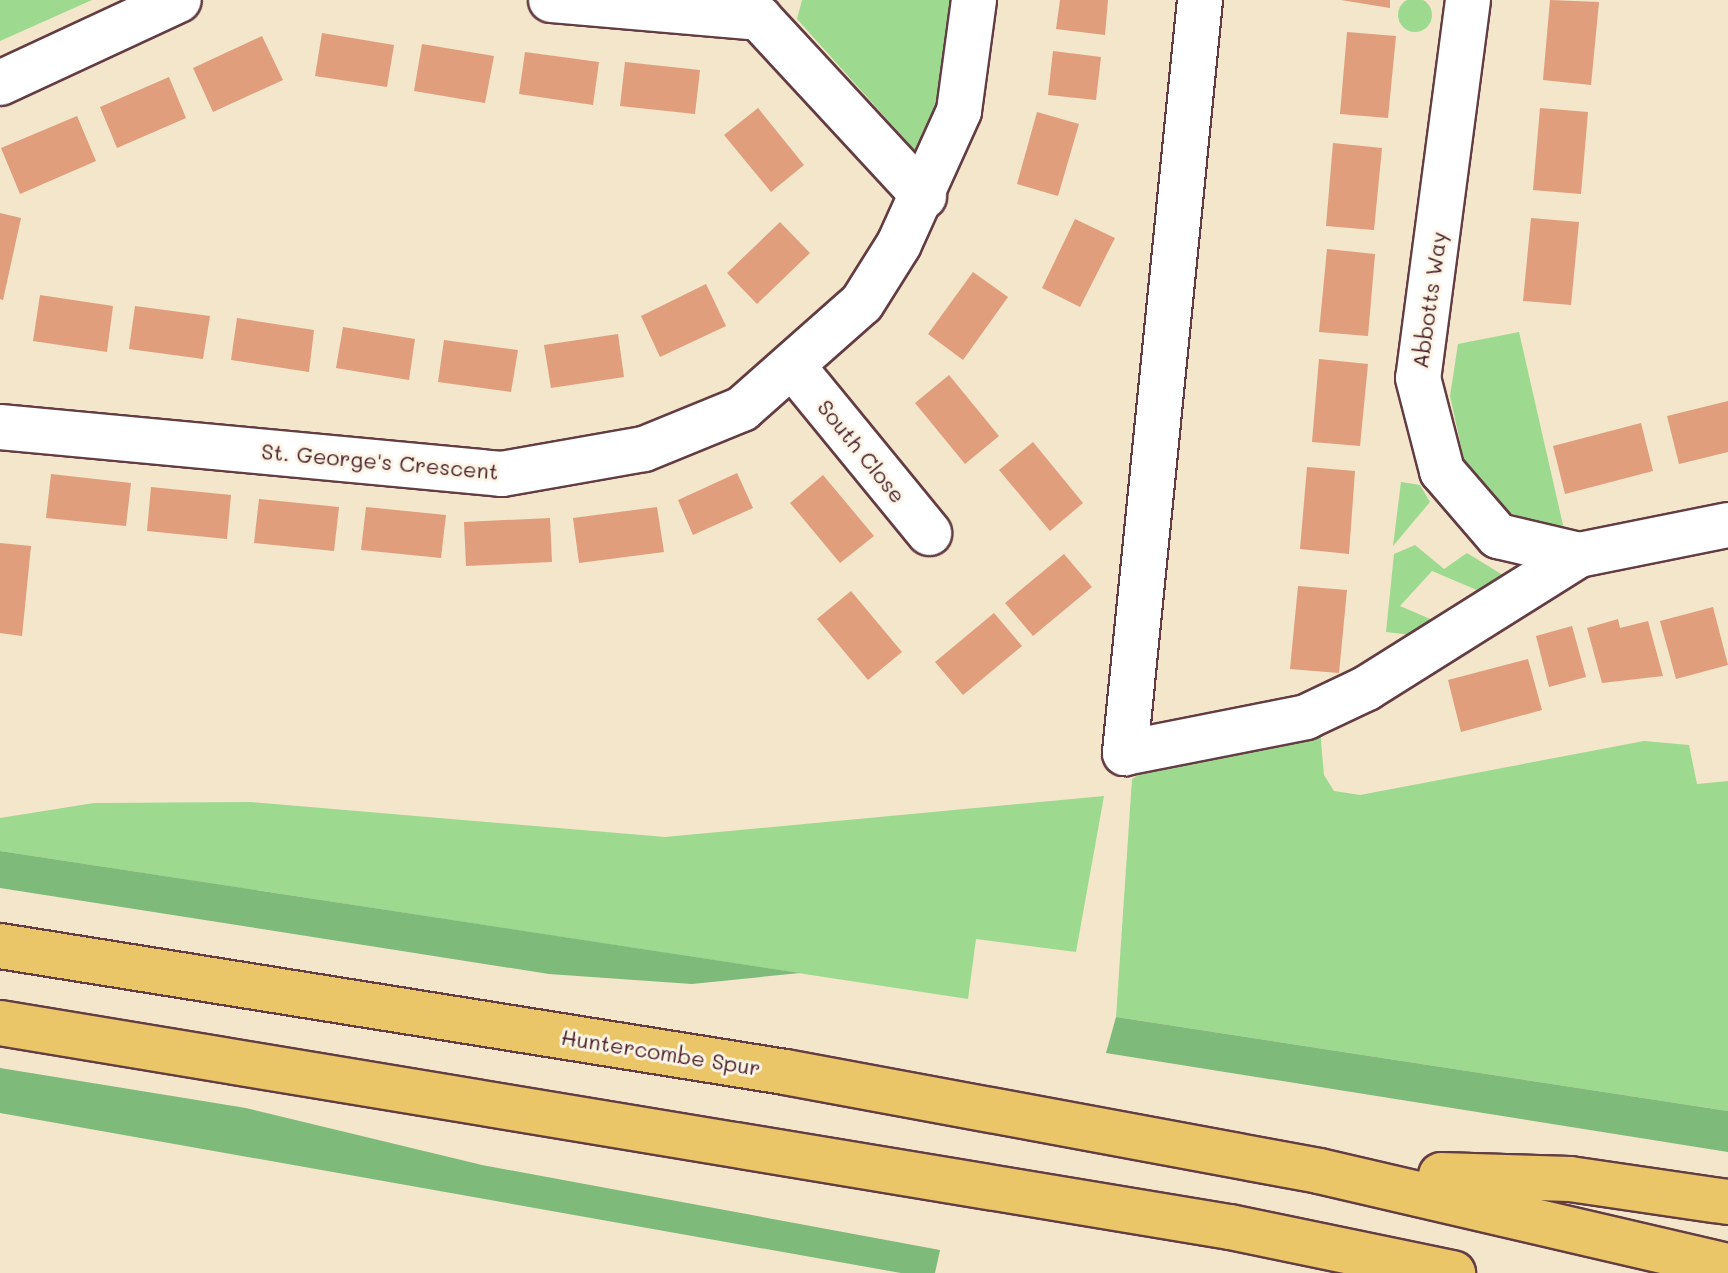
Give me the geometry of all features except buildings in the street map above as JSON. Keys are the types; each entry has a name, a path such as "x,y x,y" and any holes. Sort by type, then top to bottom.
{"highway":[{"name":"Huntercombe Spur","path":"0,946 785,1072 1319,1171"},
{"path":"0,1023 1230,1227 1453,1273"},
{"path":"1319,1171 1570,1179 1728,1202"},
{"path":"1319,1171 1728,1266"},
{"path":"1230,1227 1359,1273"}],"street":[{"path":"0,83 179,0"},
{"path":"551,0 770,9 924,196"},
{"name":"St. George's Crescent","path":"0,427 502,474 644,449 742,409 795,369 862,303 924,196 959,111 974,0"},
{"path":"1200,0 1125,753 1306,717 1367,688 1579,555"},
{"name":"Abbotts Way","path":"1468,0 1418,378 1442,471 1498,536 1579,555 1728,525"},
{"name":"South Close","path":"795,369 929,533"}],"green space":[{"path":"1415,-2 1427,3 1432,15 1427,27 1415,32 1403,27 1398,15 1403,3"},
{"path":"0,0 92,0 0,41"},
{"path":"802,0 959,0 954,71 919,155 797,19"},
{"path":"1519,332 1563,525 1557,535 1509,512 1465,464 1450,396 1458,344"},
{"path":"1401,482 1420,485 1430,502 1393,546"},
{"path":"1415,545 1444,569 1467,553 1506,577 1484,593 1432,571 1400,606 1435,621 1412,635 1386,632 1394,554"},
{"path":"1319,718 1324,775 1334,791 1360,795 1644,741 1689,745 1697,784 1728,781 1728,1111 1116,1017 1132,779 1197,738"},
{"path":"1104,796 1076,952 976,939 968,999 0,851 0,818 94,803 251,802 665,837"},
{"path":"0,851 800,973 692,984 549,974 0,888"},
{"path":"1116,1017 1728,1111 1728,1152 1106,1053"},
{"path":"0,1068 246,1108 482,1165 940,1250 935,1273 901,1273 0,1113"}]}
